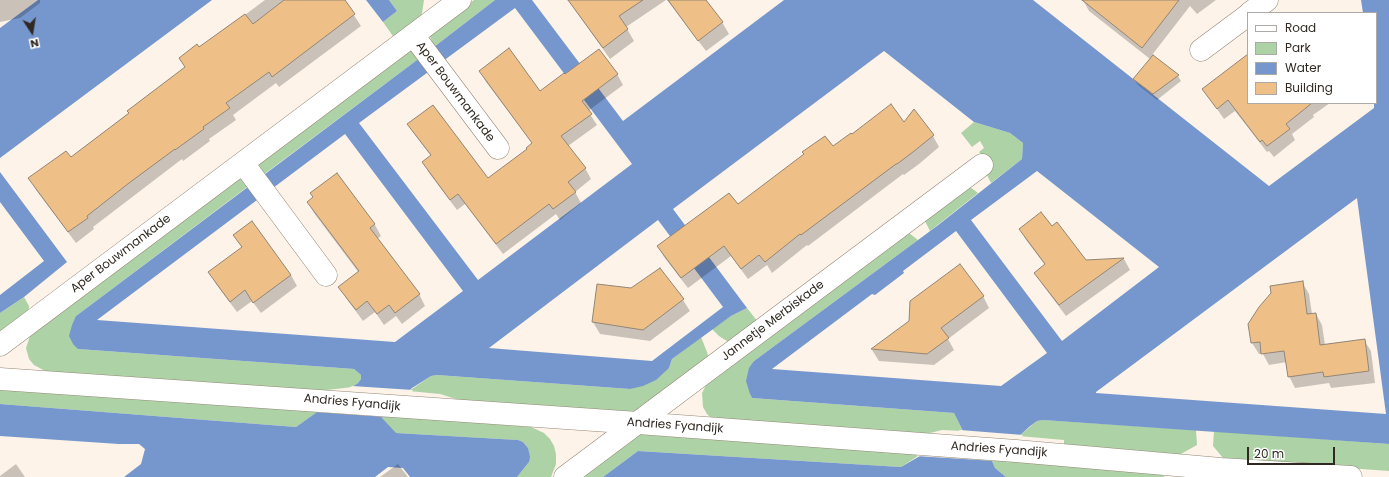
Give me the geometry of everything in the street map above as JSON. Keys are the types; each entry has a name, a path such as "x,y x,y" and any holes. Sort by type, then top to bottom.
{"street":[{"name":"Aper Bouwmankade","path":"0,345 246,167 416,40 460,0"},
{"path":"1252,12 1268,0"},
{"path":"1201,50 1247,16"},
{"name":"Aper Bouwmankade","path":"416,40 498,148"},
{"name":"Jannetje Merbiskade","path":"565,477 982,165"},
{"path":"246,167 326,275"},
{"name":"Andries Fyandijk","path":"0,379 316,400 407,408 638,422 1016,451 1220,473 1351,477"}],"green space":[{"path":"389,0 424,0 421,19 395,39 383,22 397,11"},
{"path":"474,0 495,0 434,47 429,34"},
{"path":"411,48 421,57 263,175 258,163"},
{"path":"974,122 1010,133 1023,143 1022,159 991,183 987,175 988,170 991,168 979,152 984,148 980,141 972,147 961,133"},
{"path":"240,176 251,184 76,316 78,349 354,369 361,375 361,379 358,383 353,387 318,391 47,372 34,365 29,359 26,348 30,336"},
{"path":"970,187 978,193 930,231 925,221"},
{"path":"909,233 918,240 754,361 750,394 752,398 954,413 963,431 942,430 926,434 712,419 707,414 703,407 702,393 708,381"},
{"path":"24,297 29,306 28,313 0,335 0,313"},
{"path":"747,308 758,322 730,343 719,336 712,329 731,316"},
{"path":"701,337 709,360 635,416 472,404 440,394 409,391 431,376 437,375 630,389 669,368 672,359"},
{"path":"0,388 319,411 296,427 0,404"},
{"path":"385,415 531,427 544,433 550,439 556,454 556,464 551,477 517,477 529,462 528,448 523,442 518,440 395,433 383,420 382,418"},
{"path":"1043,420 1196,430 1197,445 1179,455 1075,448 1064,444 1064,440 1019,436 1037,421"},
{"path":"1214,431 1389,444 1389,471 1224,459 1213,446"},
{"path":"635,434 921,454 901,467 638,451 603,477 578,477"},
{"path":"994,459 1161,474 1165,477 1006,477 995,468 992,461"}],"water":[{"path":"38,0 212,0 0,158 0,28"},
{"path":"366,0 389,0 397,11 383,22"},
{"path":"495,0 532,0 623,121 784,0 1033,0 1269,186 1374,108 1374,104 1377,104 1377,12 1363,12 1361,0 1389,0 1389,444 1043,420 1037,421 1029,427 992,461 995,468 1006,477 603,477 638,451 901,467 963,431 954,413 752,398 746,381 749,368 754,361 937,226 1022,159 1023,143 1010,133 974,122 884,51 673,209 747,308 731,316 672,359 669,368 656,380 643,386 630,389 437,375 431,376 412,388 382,418 396,433 518,440 523,442 528,448 530,457 529,462 517,477 410,477 403,468 388,467 375,477 124,477 141,464 145,449 139,444 0,436 0,404 296,427 358,383 361,379 361,375 354,369 78,349 73,344 69,336 76,316","holes":["515,8 632,164 478,280 359,123","345,134 463,291 395,342 97,320","1037,171 1159,267 1062,341 971,220","1357,198 1386,414 1096,392","658,220 723,307 652,361 489,348","956,231 1047,353 1001,386 772,369 872,294 875,295 904,273 903,271"]},
{"path":"0,172 67,262 24,297 0,313 0,295 44,261 0,202"}],"pier":[{"path":"352,386 413,390 386,417 315,412"},
{"path":"960,430 1023,435 995,461 916,456"}],"building":[{"path":"284,0 345,0 355,14 272,77 269,72 226,103 230,108 203,127 204,129 129,183 87,216 88,218 68,232 28,178 66,151 71,157 129,113 127,111 185,67 179,58 197,44 199,47 245,14 253,24"},
{"path":"568,0 643,0 619,16 628,29 603,48"},
{"path":"668,0 706,0 723,22 698,41"},
{"path":"1082,0 1179,0 1142,48"},
{"path":"509,48 540,91 599,49 618,74 582,101 592,114 561,136 586,168 568,182 576,192 553,209 549,204 496,244 458,194 450,200 422,162 431,155 407,124 433,105 488,178 527,149 526,148 532,143 479,71"},
{"path":"1153,55 1179,75 1153,94 1133,79"},
{"path":"1247,55 1247,104 1311,104 1286,124 1290,129 1267,146 1262,140 1260,142 1228,100 1217,109 1202,89"},
{"path":"891,104 904,122 914,109 934,135 801,235 800,234 765,262 759,255 741,269 724,246 681,278 657,246 729,193 738,204 804,154 802,152 825,136 833,146 851,133 852,134"},
{"path":"337,173 375,224 370,228 420,294 395,313 389,305 377,314 367,301 356,310 338,287 359,271 307,202 313,197 310,193"},
{"path":"1041,212 1052,226 1057,222 1086,260 1124,258 1059,305 1034,273 1045,264 1019,229"},
{"path":"252,221 291,275 253,303 245,290 230,302 208,272 242,247 233,235"},
{"path":"960,264 984,296 941,328 949,338 927,354 871,349 909,321 910,301"},
{"path":"660,268 684,299 643,330 592,322 597,284 631,288"},
{"path":"1303,281 1307,314 1316,313 1320,345 1365,339 1369,371 1324,377 1323,372 1288,377 1284,351 1261,354 1260,342 1251,343 1248,324 1259,307 1271,293 1270,286"}]}
